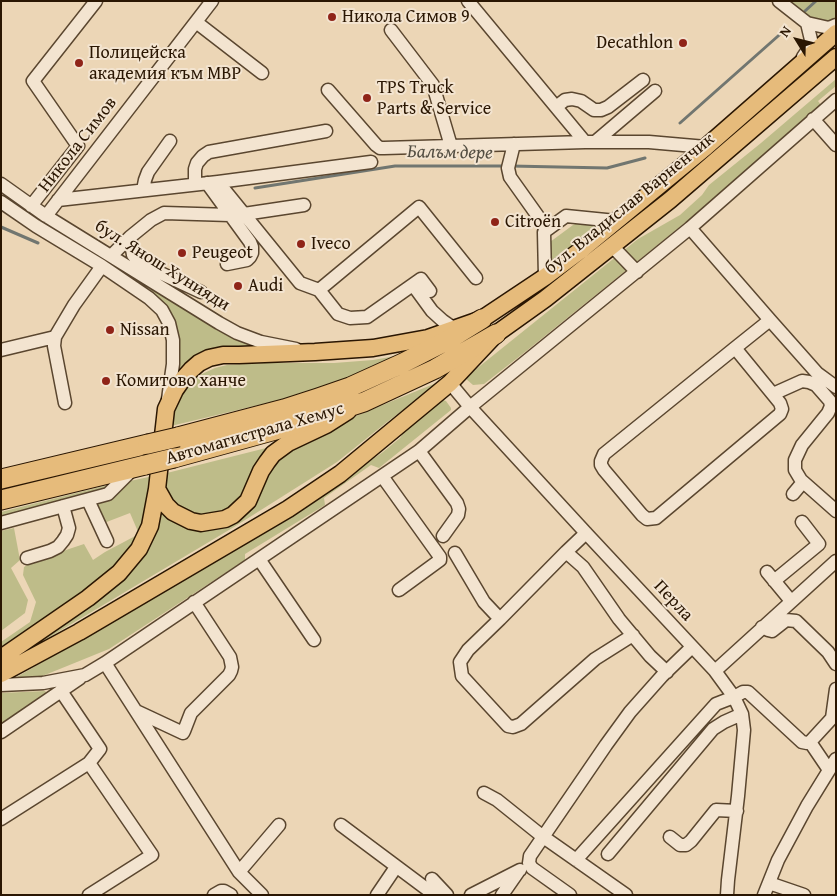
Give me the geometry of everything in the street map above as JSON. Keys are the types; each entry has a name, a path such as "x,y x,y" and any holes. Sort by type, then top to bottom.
{"highway":[{"name":"Автомагистрала Хемус","path":"1,480 178,437 318,398 350,387 403,363 448,340 482,319"},
{"name":"Автомагистрала Хемус","path":"1,500 174,458 290,426 364,402 435,369 496,334"}],"main road":[{"name":"бул. Владислав Варненчик","path":"166,409 182,380 195,367 209,358 223,355 239,356 373,348 428,338 482,319 545,277 616,221 706,147 836,33"},
{"name":"бул. Владислав Варненчик","path":"1,674 80,632 288,509 340,474 450,383 496,334 545,299 670,200 836,57"},
{"path":"157,489 166,505 173,512 191,521 201,523 225,519 233,515 248,501 254,485 267,462 281,448 326,425 364,402"},
{"path":"1,658 81,603 119,572 139,549 150,526 157,489 166,409"}],"street":[{"path":"31,206 78,146 33,81 96,1"},
{"name":"Никола Симов","path":"46,216 212,1"},
{"path":"468,1 556,107 590,142"},
{"path":"779,1 807,23 830,28 836,25"},
{"path":"196,22 262,73"},
{"path":"797,66 812,44 807,23"},
{"path":"391,30 432,85 451,146"},
{"path":"556,107 566,100 572,99 581,101 594,110 601,110 608,107 643,80"},
{"path":"328,90 380,148 590,142 649,142 706,147"},
{"path":"590,142 655,92"},
{"path":"1,732 418,451 690,228 813,119 834,105"},
{"path":"813,119 836,145"},
{"path":"227,264 247,260 252,253 250,242 195,169 197,163 209,152 326,131"},
{"path":"143,190 144,180 148,172 170,141"},
{"path":"514,144 508,168 510,177 548,229"},
{"path":"58,200 371,162"},
{"path":"207,183 244,214 300,282 319,290 338,314 350,318 367,317 421,279 430,291"},
{"name":"бул. Янош Хунияди","path":"1,184 46,216 202,313 238,333 261,342 315,352"},
{"name":"бул. Янош Хунияди","path":"1,202 36,226 102,266 149,298 162,310 169,323 173,340 173,356 166,409"},
{"path":"244,214 304,205"},
{"path":"319,290 419,207 476,278"},
{"path":"111,256 130,237 151,220 164,213 230,214"},
{"path":"545,277 544,232 566,216 616,221"},
{"path":"690,228 817,373 836,387"},
{"path":"130,237 132,255 139,262 201,292"},
{"path":"612,246 637,272"},
{"path":"65,403 54,346 55,337 74,305 102,266"},
{"path":"413,285 432,311 453,328"},
{"path":"735,348 782,406 781,412 656,518 644,517 604,470 601,461 604,454 735,348 770,320"},
{"path":"1,350 55,337"},
{"path":"773,394 802,381 809,382 816,385 833,403 802,445 795,460 795,470 802,482 836,511"},
{"name":"Перла","path":"450,383 470,408 715,671 734,697 742,714 744,730 727,895"},
{"path":"418,451 457,503 459,509 458,516 443,536"},
{"path":"1,523 108,494 140,466"},
{"path":"382,476 440,557 440,560 399,590"},
{"path":"793,494 802,482"},
{"path":"88,500 107,541"},
{"path":"27,558 58,547 68,535 69,528 63,506"},
{"path":"791,601 770,577 819,544 802,522"},
{"path":"586,533 468,650 460,662 462,676 508,726 513,727 521,724 595,659 633,636"},
{"path":"566,552 583,567 619,619 650,656 667,672"},
{"path":"455,553 484,602 500,619"},
{"path":"259,559 314,640"},
{"path":"715,671 836,561"},
{"path":"136,711 183,732 191,713 229,675 232,666 230,657 194,602"},
{"path":"762,627 772,631 786,620 796,621 828,652 836,664"},
{"path":"502,895 630,712 692,647"},
{"path":"105,663 239,872 262,895"},
{"path":"1,685 43,683 85,675"},
{"path":"576,860 716,704 743,692 748,692 806,744 832,718 836,689"},
{"path":"1,819 89,763 100,749 61,691"},
{"path":"608,854 713,729 742,714"},
{"path":"810,742 829,770"},
{"path":"804,895 766,889 778,860 807,806 836,759"},
{"path":"89,763 152,855 89,895"},
{"path":"484,793 498,800 542,836 626,895"},
{"path":"670,837 680,845 686,845 691,842 716,810 737,811"},
{"path":"239,872 279,825"},
{"path":"341,825 428,890 440,895"},
{"path":"530,856 529,863 532,868 570,895"},
{"path":"377,895 396,867"},
{"path":"471,895 520,870"},
{"path":"432,880 447,895"},
{"path":"214,895 224,891 231,895"}],"shaded area":[{"path":"779,1 836,1 836,25 829,28"},
{"path":"836,79 836,86 818,101 821,105 707,205 525,352 484,384 473,385 465,378 638,239 680,215 702,195 709,185"},
{"path":"580,222 596,223 599,226 557,260 551,262 550,242"},
{"path":"152,287 275,350 195,357 184,365 173,379 164,305 150,290"},
{"path":"407,354 317,391 171,426 179,396 188,384 215,368 227,365 265,363 334,363 373,360"},
{"path":"441,381 337,462 234,527 1,666 122,576 157,507 209,527 262,483 281,454 351,418"},
{"path":"440,399 446,401 451,410 379,468 371,465 324,498 325,505 245,554 245,560 109,649 40,677 10,681 240,547 323,493 383,452 400,438 408,426"},
{"path":"274,446 246,494 230,511 200,515 173,503 162,492 163,474"},
{"path":"153,476 146,524 116,571 1,651 1,642 30,622 36,602 23,575 24,567 33,561 84,544 93,560 139,534 130,513 104,523 95,504 111,500 130,481"},
{"path":"108,485 102,491 1,517 1,512"},
{"path":"14,528 20,560 11,568 28,600 25,613 1,631 1,531"},
{"path":"45,691 49,695 1,728 1,693"}],"waterway":[{"name":"Балъм дере","path":"805,11 816,1"},
{"name":"Балъм дере","path":"680,123 786,29"},
{"name":"Балъм дере","path":"511,166 607,168 645,158"},
{"name":"Балъм дере","path":"255,188 395,166 505,166"},
{"name":"Балъм дере","path":"1,227 38,243"}],"place":[{"name":"Никола Симов 9","path":"332,17"},
{"name":"Decathlon","path":"683,43"},
{"name":"Полицейска академия към МВР","path":"79,63"},
{"name":"TPS Truck Parts & Service","path":"367,98"},
{"name":"Citroën","path":"495,222"},
{"name":"Iveco","path":"301,244"},
{"name":"Peugeot","path":"182,253"},
{"name":"Audi","path":"238,286"},
{"name":"Nissan","path":"110,330"},
{"name":"Комитово ханче","path":"106,381"}]}
